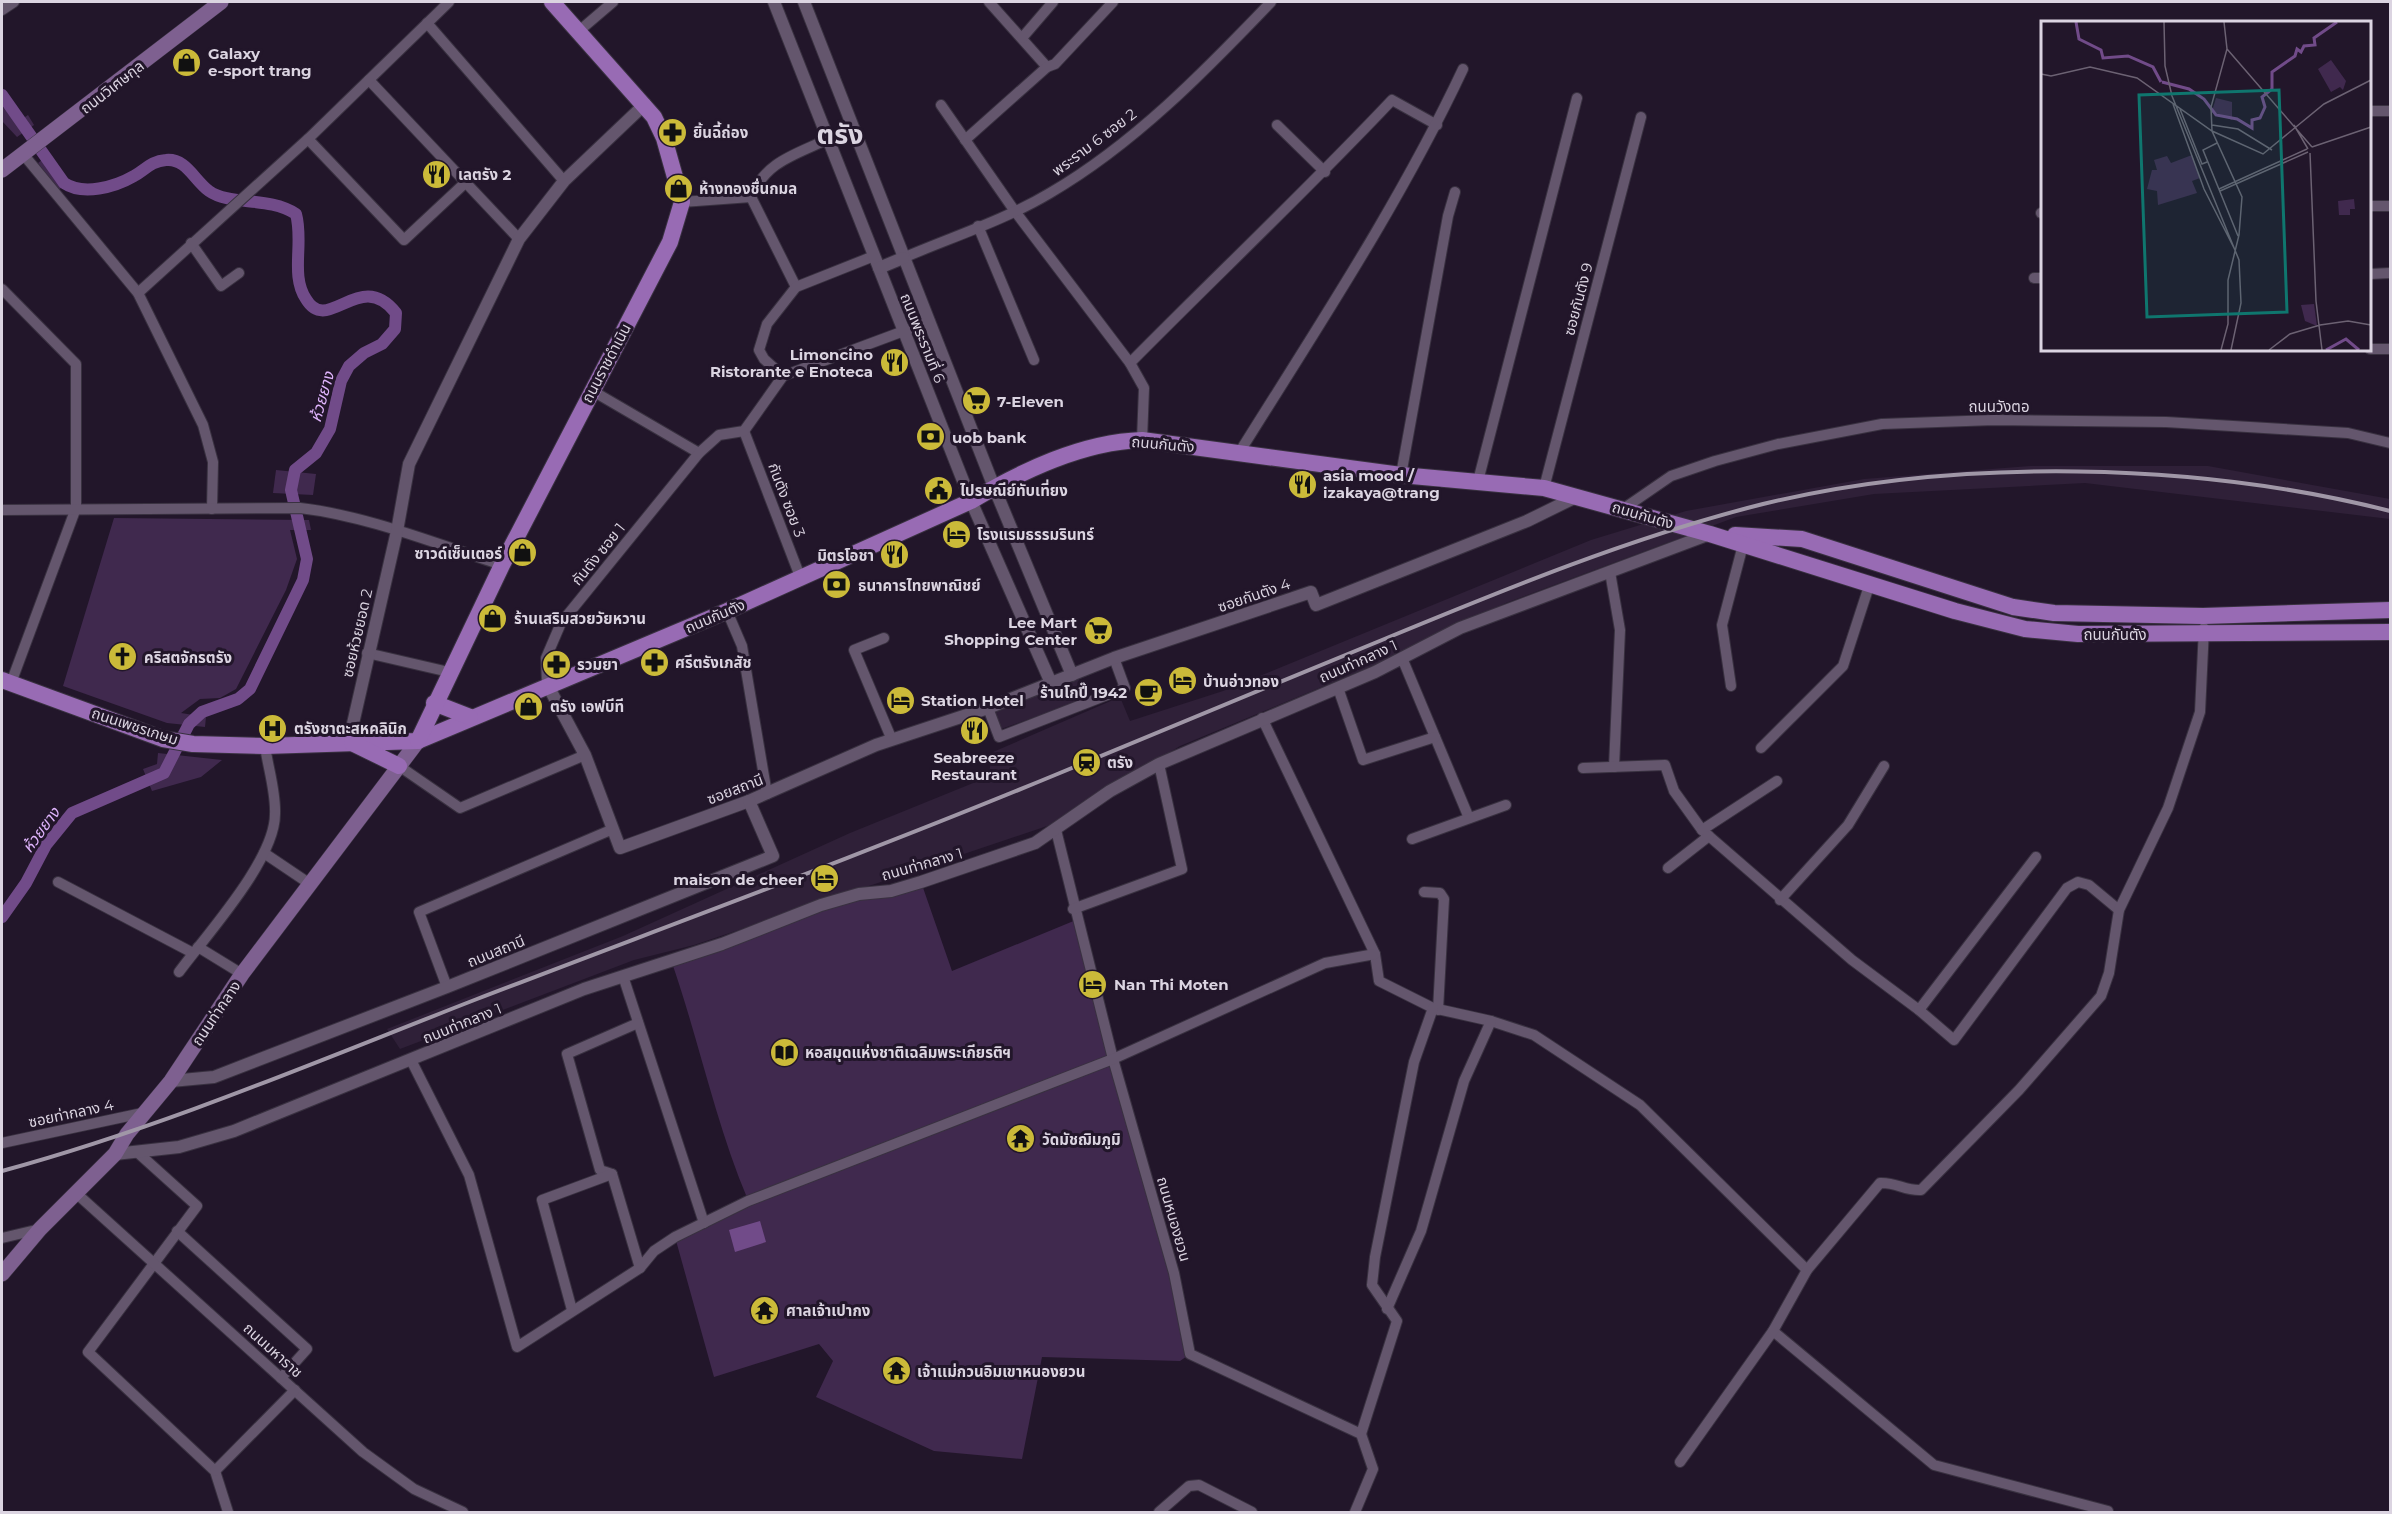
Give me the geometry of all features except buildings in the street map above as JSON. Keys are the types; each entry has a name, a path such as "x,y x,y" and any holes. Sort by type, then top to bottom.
{"main road":[{"name":"ถนนวิเศษกุล","path":"2,170 221,2"},
{"path":"552,2 645,104 664,138 682,202"},
{"name":"ถนนราชดำเนิน","path":"418,741 434,703 502,565 670,242 682,202"},
{"name":"ถนนกันตัง","path":"418,741 547,684 801,579 971,501 994,487 1084,449 1122,440 1142,440 1401,475 1544,488 1710,534 1955,611 2025,629 2078,634 2391,632"},
{"name":"ถนนกันตัง","path":"1710,534 1802,539 2013,607 2054,613 2203,616 2391,610"},
{"name":"ถนนเพชรเกษม","path":"6,681 163,738 193,744 265,746 349,741 418,741"},
{"path":"434,703 470,717"},
{"path":"349,741 399,766"},
{"name":"ถนนท่ากลาง","path":"2,1274 40,1229 115,1154 127,1134 148,1112 242,974 418,741"}],"street":[{"path":"2,10 14,2"},
{"path":"138,292 308,139 449,2"},
{"path":"579,31 613,2"},
{"name":"ถนนพระรามที่ 6","path":"774,2 971,501 1051,683"},
{"name":"ถนนพระรามที่ 6","path":"804,2 928,322 1072,675"},
{"path":"989,2 1047,67"},
{"path":"1022,38 1053,2"},
{"path":"965,140 1047,67 1055,64 1113,2"},
{"name":"พระราม 6 ซอย 2","path":"903,258 1050,193 1129,138 1218,57 1271,2"},
{"path":"427,23 564,181"},
{"path":"1239,453 1359,259 1437,125 1463,69"},
{"path":"369,80 519,238"},
{"path":"1478,481 1577,98"},
{"path":"1130,363 1220,271 1325,172 1392,100 1437,125"},
{"name":"ซอยห้วยยอด 2","path":"349,741 367,653 397,531 408,464 519,238 564,181 645,104"},
{"path":"941,105 1014,210 1130,363 1144,388 1142,440"},
{"path":"2371,111 2391,111"},
{"name":"ซอยกันตัง 9","path":"1544,488 1641,117"},
{"path":"1277,124 1325,172"},
{"path":"308,139 404,240 465,183"},
{"path":"796,287 751,197 757,181 770,166 828,139"},
{"path":"23,154 138,292 203,425 213,462 212,509"},
{"path":"1401,475 1448,216 1455,192"},
{"path":"682,202 751,197"},
{"path":"2371,206 2391,206"},
{"path":"978,226 1034,360"},
{"path":"191,243 220,286 239,273"},
{"path":"783,376 764,359 759,350 767,324 796,287 874,256"},
{"path":"879,268 903,258"},
{"path":"2371,274 2391,273"},
{"path":"4,297 76,363 76,508 6,681"},
{"path":"744,431 783,376 928,322"},
{"path":"2371,349 2391,349"},
{"path":"591,390 699,453"},
{"name":"ถนนวังตอ","path":"1623,509 1671,476 1715,461 1778,444 1882,424 1994,420 2166,422 2348,433 2391,443"},
{"name":"กันตัง ซอย 1","path":"547,684 546,658 561,623 699,453 719,435 744,431"},
{"name":"กันตัง ซอย 3","path":"744,431 801,579"},
{"name":"ซอยกันตัง 4","path":"1028,692 1114,658 1311,592 1316,605 1527,521 1578,496"},
{"path":"2,510 280,508 320,510 397,531 502,565"},
{"name":"ถนนท่ากลาง 1","path":"115,1154 179,1147 234,1131 584,989 722,944 822,905 860,894 891,891 1035,843 1110,791 1159,764 1262,718 1338,688 1460,628 1710,534"},
{"path":"1731,686 1722,625 1743,544"},
{"path":"1610,572 1620,630 1614,767"},
{"path":"1761,748 1843,666 1870,583"},
{"path":"727,611 742,646 767,794"},
{"path":"1680,1462 1773,1332 1808,1270 1880,1183 1892,1182 1910,1191 1920,1190 2019,1090 2101,996 2109,973 2119,910 2168,808 2200,712 2203,616"},
{"path":"884,638 854,650 892,740"},
{"path":"367,653 449,672"},
{"path":"988,708 999,737 1125,688 1114,658"},
{"path":"1402,658 1469,818"},
{"name":"ซอยสถานี","path":"547,684 585,755 620,848 767,794 892,740 1028,692"},
{"path":"1338,688 1363,760 1435,737"},
{"path":"1262,718 1375,954 1379,981 1436,1009 1491,1021 1534,1035 1640,1105 1808,1270"},
{"path":"179,972 272,840 275,814 265,746"},
{"path":"399,766 460,808 585,755"},
{"path":"1073,909 1182,869 1159,764"},
{"path":"1582,768 1665,765 1674,790 1705,833 1852,960 1954,1040 2067,888 2078,882 2089,885 2119,910"},
{"path":"1780,900 1848,825 1884,766"},
{"path":"1668,868 1705,833 1777,781"},
{"name":"ถนนสถานี","path":"171,1081 214,1077 447,987 773,856 749,801"},
{"path":"1412,839 1506,805"},
{"path":"447,987 419,912 613,829"},
{"name":"ถนนหนองยวน","path":"1056,830 1073,909 1174,1273 1190,1353 1361,1434"},
{"path":"264,853 310,885"},
{"path":"1918,1010 2036,857"},
{"path":"58,882 242,974"},
{"path":"1355,1512 1373,1469 1361,1434 1397,1321 1372,1284 1375,1257 1414,1062 1436,1009 1444,899 1440,892 1424,892"},
{"path":"411,1060 469,1175 517,1347 640,1268 654,1251 748,1201 1113,1059 1325,963 1375,954"},
{"path":"623,976 704,1223"},
{"path":"1387,1309 1421,1231 1464,1081 1491,1021"},
{"path":"612,1174 600,1170 567,1054 638,1023"},
{"name":"ซอยท่ากลาง 4","path":"2,1143 148,1112"},
{"path":"136,1151 197,1206 88,1352 214,1471 228,1512"},
{"path":"612,1174 640,1268"},
{"path":"572,1310 542,1200 612,1174"},
{"name":"ถนนมหาราช","path":"76,1193 363,1452 414,1489 463,1512"},
{"path":"2,1238 40,1229"},
{"path":"177,1231 307,1349 281,1378"},
{"path":"1773,1332 1934,1465 2108,1510"},
{"path":"214,1471 295,1390"},
{"path":"1159,1512 1189,1486 1199,1485 1252,1512"}],"shaded area":[{"path":"2,106 16,123 28,115 34,125 17,137 2,121"},
{"path":"50,154 54,159 48,164 64,186 58,190 38,163"},
{"path":"2030,466 2208,466 2390,499 2390,519 2085,483 1874,494 1736,517 1506,603 1391,658 1180,746 1053,824 694,945 634,960 400,1049 387,1029 623,936 850,833 988,777 993,752 1120,697 1130,721 1223,691 1591,540 1686,511 1864,479"},
{"path":"276,470 316,474 313,495 273,493"},
{"name":"คริสตจักรตรัง","path":"114,518 309,520 311,530 290,530 297,559 286,590 236,689 220,698 200,699 181,713 206,717 205,727 167,723 63,686"},
{"path":"1079,679 1086,699 1001,729 995,711"},
{"path":"158,753 222,760 201,777 152,791 143,769 157,764"},
{"path":"921,882 952,971 1076,920 1190,1354 1180,1361 1042,1357 1022,1459 934,1451 816,1397 833,1361 819,1344 714,1377 675,1237 748,1200 726,1141 671,960 818,906"},
{"path":"760,1221 766,1242 735,1252 729,1230"}],"waterway":[{"name":"ห้วยยาง","path":"2,95 64,183 80,189 99,188 126,180 156,162 166,160 179,162 209,191 218,196 274,205 296,214 301,290 315,308 324,310 335,308 358,298 370,297 383,301 396,313 395,329 382,344 364,353 349,366 341,381 330,429 316,453 295,470 291,490 307,559 303,580 250,689 238,699 202,712 189,724 164,773 72,813 46,845 26,883 2,917"}],"railway":[{"path":"2,1171 122,1134 241,1091 911,833 1523,583 1618,548 1714,517 1763,504 1838,489 1916,478 1996,473 2077,472 2158,475 2238,483 2316,495 2390,511"}],"place":[{"name":"Galaxy e-sport trang","path":"187,62"},
{"name":"ยิ้นฉี้ถ่อง","path":"672,132"},
{"name":"เลตรัง 2","path":"437,174"},
{"name":"ห้างทองชื่นกมล","path":"678,188"},
{"name":"Limoncino Ristorante e Enoteca","path":"894,363"},
{"name":"7-Eleven","path":"976,401"},
{"name":"uob bank","path":"931,437"},
{"name":"asia mood / izakaya@trang","path":"1302,484"},
{"name":"ไปรษณีย์ทับเที่ยง","path":"939,490"},
{"name":"โรงแรมธรรมรินทร์","path":"956,534"},
{"name":"ซาวด์เซ็นเตอร์","path":"523,553"},
{"name":"มิตรโอชา","path":"895,555"},
{"name":"ธนาคารไทยพาณิชย์","path":"837,585"},
{"name":"ร้านเสริมสวยวัยหวาน","path":"493,618"},
{"name":"Lee Mart Shopping Center","path":"1098,631"},
{"name":"คริสตจักรตรัง","path":"123,657"},
{"name":"ศรีตรังเภสัช","path":"654,662"},
{"name":"รวมยา","path":"556,664"},
{"name":"บ้านอ่าวทอง","path":"1182,681"},
{"name":"ร้านโกปี๊ 1942","path":"1148,692"},
{"name":"Station Hotel","path":"900,700"},
{"name":"ตรัง เอฟบีที","path":"529,706"},
{"name":"ตรังชาตะสหคลินิก","path":"273,728"},
{"name":"Seabreeze Restaurant","path":"974,730"},
{"name":"ตรัง","path":"1086,762"},
{"name":"maison de cheer","path":"825,879"},
{"name":"Nan Thi Moten","path":"1093,984"},
{"name":"หอสมุดแห่งชาติเฉลิมพระเกียรติฯ","path":"784,1052"},
{"name":"วัดมัชฌิมภูมิ","path":"1021,1139"},
{"name":"ศาลเจ้าเปากง","path":"765,1310"},
{"name":"เจ้าเเม่กวนอิมเขาหนองยวน","path":"896,1371"}],"district":[{"name":"ตรัง","path":"840,134"}]}
